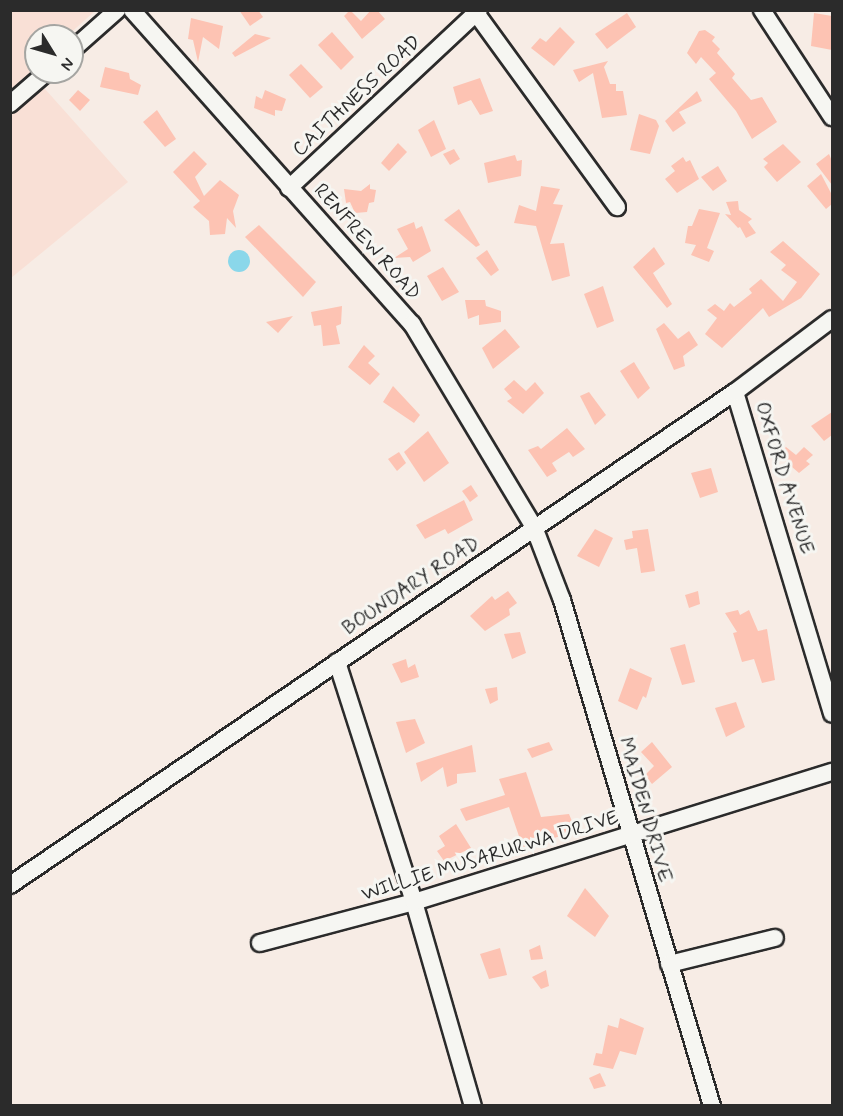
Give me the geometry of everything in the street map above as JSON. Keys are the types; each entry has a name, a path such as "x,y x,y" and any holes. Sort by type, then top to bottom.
{"street":[{"path":"84,39 117,10"},
{"name":"RENFREW ROAD","path":"132,10 412,324 534,527"},
{"path":"762,10 832,117"},
{"path":"477,12 617,207"},
{"name":"CAITHNESS ROAD","path":"290,188 477,12"},
{"path":"10,104 33,84"},
{"name":"BOUNDARY ROAD","path":"10,885 735,392 832,319"},
{"name":"OXFORD AVENUE","path":"735,392 832,714"},
{"name":"MAIDEN DRIVE","path":"534,527 562,600 630,836 712,1106"},
{"path":"337,662 414,902 473,1106"},
{"name":"WILLIE MUSARURWA DRIVE","path":"260,943 414,902 832,772"},
{"path":"669,964 775,938"}],"shaded area":[{"path":"11,11 95,11 80,24 24,24 24,84 41,84 128,182 11,278"}],"water":[{"path":"235,250 243,250 250,257 250,265 243,272 235,272 228,265 228,257"}],"building":[{"path":"239,10 258,10 263,17 250,26"},
{"path":"350,10 361,21 371,10 377,10 385,19 362,39 344,16"},
{"path":"627,13 636,27 607,49 595,34"},
{"path":"814,13 832,16 832,50 811,46"},
{"path":"191,18 223,26 219,49 203,37 198,62 193,40 188,39"},
{"path":"560,27 575,42 554,66 531,48 540,38 546,42"},
{"path":"705,30 715,37 712,41 720,49 717,53 735,74 732,78 751,100 762,97 777,122 752,139 736,111 709,79 716,73 701,57 696,64 687,53 699,31"},
{"path":"332,32 354,57 341,70 318,45"},
{"path":"255,34 271,38 235,57 232,53"},
{"path":"608,61 604,67 610,84 616,84 616,91 623,91 627,115 602,118 593,73 579,82 573,70"},
{"path":"301,64 323,87 310,98 289,75"},
{"path":"105,67 129,73 130,79 141,85 138,95 100,87"},
{"path":"480,78 493,111 480,115 471,100 458,105 453,87"},
{"path":"78,90 90,100 80,111 69,100"},
{"path":"265,90 286,99 282,111 275,110 275,116 254,108 256,96 262,99"},
{"path":"697,91 702,101 679,112 686,123 673,132 665,121"},
{"path":"157,110 176,139 165,147 143,122"},
{"path":"639,114 656,120 659,126 650,154 630,150"},
{"path":"434,120 446,149 431,157 418,130"},
{"path":"398,143 407,152 389,171 381,163"},
{"path":"783,144 801,162 777,182 764,167 768,163 763,159"},
{"path":"454,149 460,159 450,165 443,154"},
{"path":"194,151 207,164 195,177 204,196 220,180 239,195 233,211 236,228 227,218 225,234 210,235 209,221 193,207 200,201 173,172"},
{"path":"829,154 832,161 832,185 816,164"},
{"path":"515,155 517,161 522,160 521,176 488,183 484,163"},
{"path":"683,157 686,162 690,160 699,179 677,193 665,179 675,171 671,166"},
{"path":"718,166 727,181 713,191 701,177"},
{"path":"821,174 832,195 832,204 826,209 807,186"},
{"path":"370,184 370,189 376,190 374,202 369,203 367,212 355,213 350,202 346,203 344,189 361,191"},
{"path":"541,186 560,189 553,204 563,205 550,244 564,243 570,276 552,281 536,226 514,223 519,205 536,211"},
{"path":"738,201 739,210 752,219 748,222 756,233 746,238 740,227 738,228 725,214 731,215 726,202"},
{"path":"459,209 480,245 476,247 444,220"},
{"path":"699,209 720,213 707,248 714,251 709,262 691,255 696,245 685,243 688,226 692,226"},
{"path":"414,222 416,229 422,226 431,251 413,262 410,257 394,258 408,249 397,229"},
{"path":"259,225 316,282 303,297 245,237"},
{"path":"783,241 820,274 801,298 769,317 763,308 722,348 705,334 717,318 707,310 715,304 724,311 730,303 734,307 752,293 749,289 761,279 783,301 797,282 781,270 786,265 770,252"},
{"path":"654,247 665,264 653,273 672,304 667,308 633,267"},
{"path":"487,250 499,270 491,276 476,258"},
{"path":"443,267 459,292 442,301 427,276"},
{"path":"603,286 614,321 597,328 584,294"},
{"path":"465,300 485,300 486,306 501,311 501,322 479,325 479,315 468,319"},
{"path":"342,306 341,324 336,326 340,344 323,346 321,325 314,326 311,312"},
{"path":"293,316 278,333 266,322"},
{"path":"664,323 678,339 689,331 698,345 683,356 685,366 674,370 656,329"},
{"path":"505,329 520,347 493,369 482,348"},
{"path":"364,345 375,356 368,363 380,374 370,385 348,367"},
{"path":"634,362 650,388 638,399 620,371"},
{"path":"514,380 526,391 535,382 544,393 523,414 507,401 512,398 504,389"},
{"path":"393,386 420,415 414,423 383,402"},
{"path":"589,392 606,415 595,425 580,396"},
{"path":"832,412 832,435 824,441 811,426"},
{"path":"567,428 585,449 573,457 569,452 552,463 557,471 547,477 528,450 538,446 541,449"},
{"path":"428,431 449,463 424,482 404,452"},
{"path":"786,447 796,455 804,447 813,455 806,461 810,464 799,473 778,455"},
{"path":"399,452 406,463 397,471 388,459"},
{"path":"711,468 718,492 700,498 691,473"},
{"path":"471,485 478,496 470,502 462,491"},
{"path":"464,500 473,520 448,534 445,529 425,539 416,525"},
{"path":"595,529 613,538 599,567 577,556"},
{"path":"648,529 655,571 641,573 637,548 626,550 624,540 633,538 632,531"},
{"path":"508,591 517,603 509,609 510,615 485,631 470,616 492,596 495,600"},
{"path":"698,591 700,604 689,608 685,595"},
{"path":"738,610 740,615 749,610 758,631 767,629 775,680 762,683 754,659 742,662 733,633 737,632 725,613"},
{"path":"520,632 526,653 512,659 504,634"},
{"path":"685,644 695,682 682,685 670,648"},
{"path":"406,659 408,668 415,664 419,677 401,683 392,664"},
{"path":"630,668 652,678 646,698 643,696 637,710 618,701"},
{"path":"497,687 498,700 490,704 485,689"},
{"path":"736,702 745,727 726,737 715,708"},
{"path":"415,719 425,743 406,753 396,722"},
{"path":"549,742 553,750 532,758 527,749"},
{"path":"652,742 672,767 652,784 645,775 654,766 641,752"},
{"path":"472,745 476,772 457,774 457,783 447,787 443,767 421,782 416,763"},
{"path":"526,772 541,817 569,814 576,831 523,848 509,807 466,821 460,809 505,795 499,779"},
{"path":"456,824 471,848 444,861 437,851 445,846 439,836"},
{"path":"585,888 609,916 595,937 567,916"},
{"path":"540,945 543,959 531,960 529,950"},
{"path":"500,948 507,975 489,979 480,954"},
{"path":"546,970 549,986 541,989 532,977"},
{"path":"620,1018 644,1028 636,1055 620,1051 613,1069 593,1065 596,1053 602,1054 608,1025 618,1028"},
{"path":"600,1073 606,1086 594,1089 589,1078"}]}
